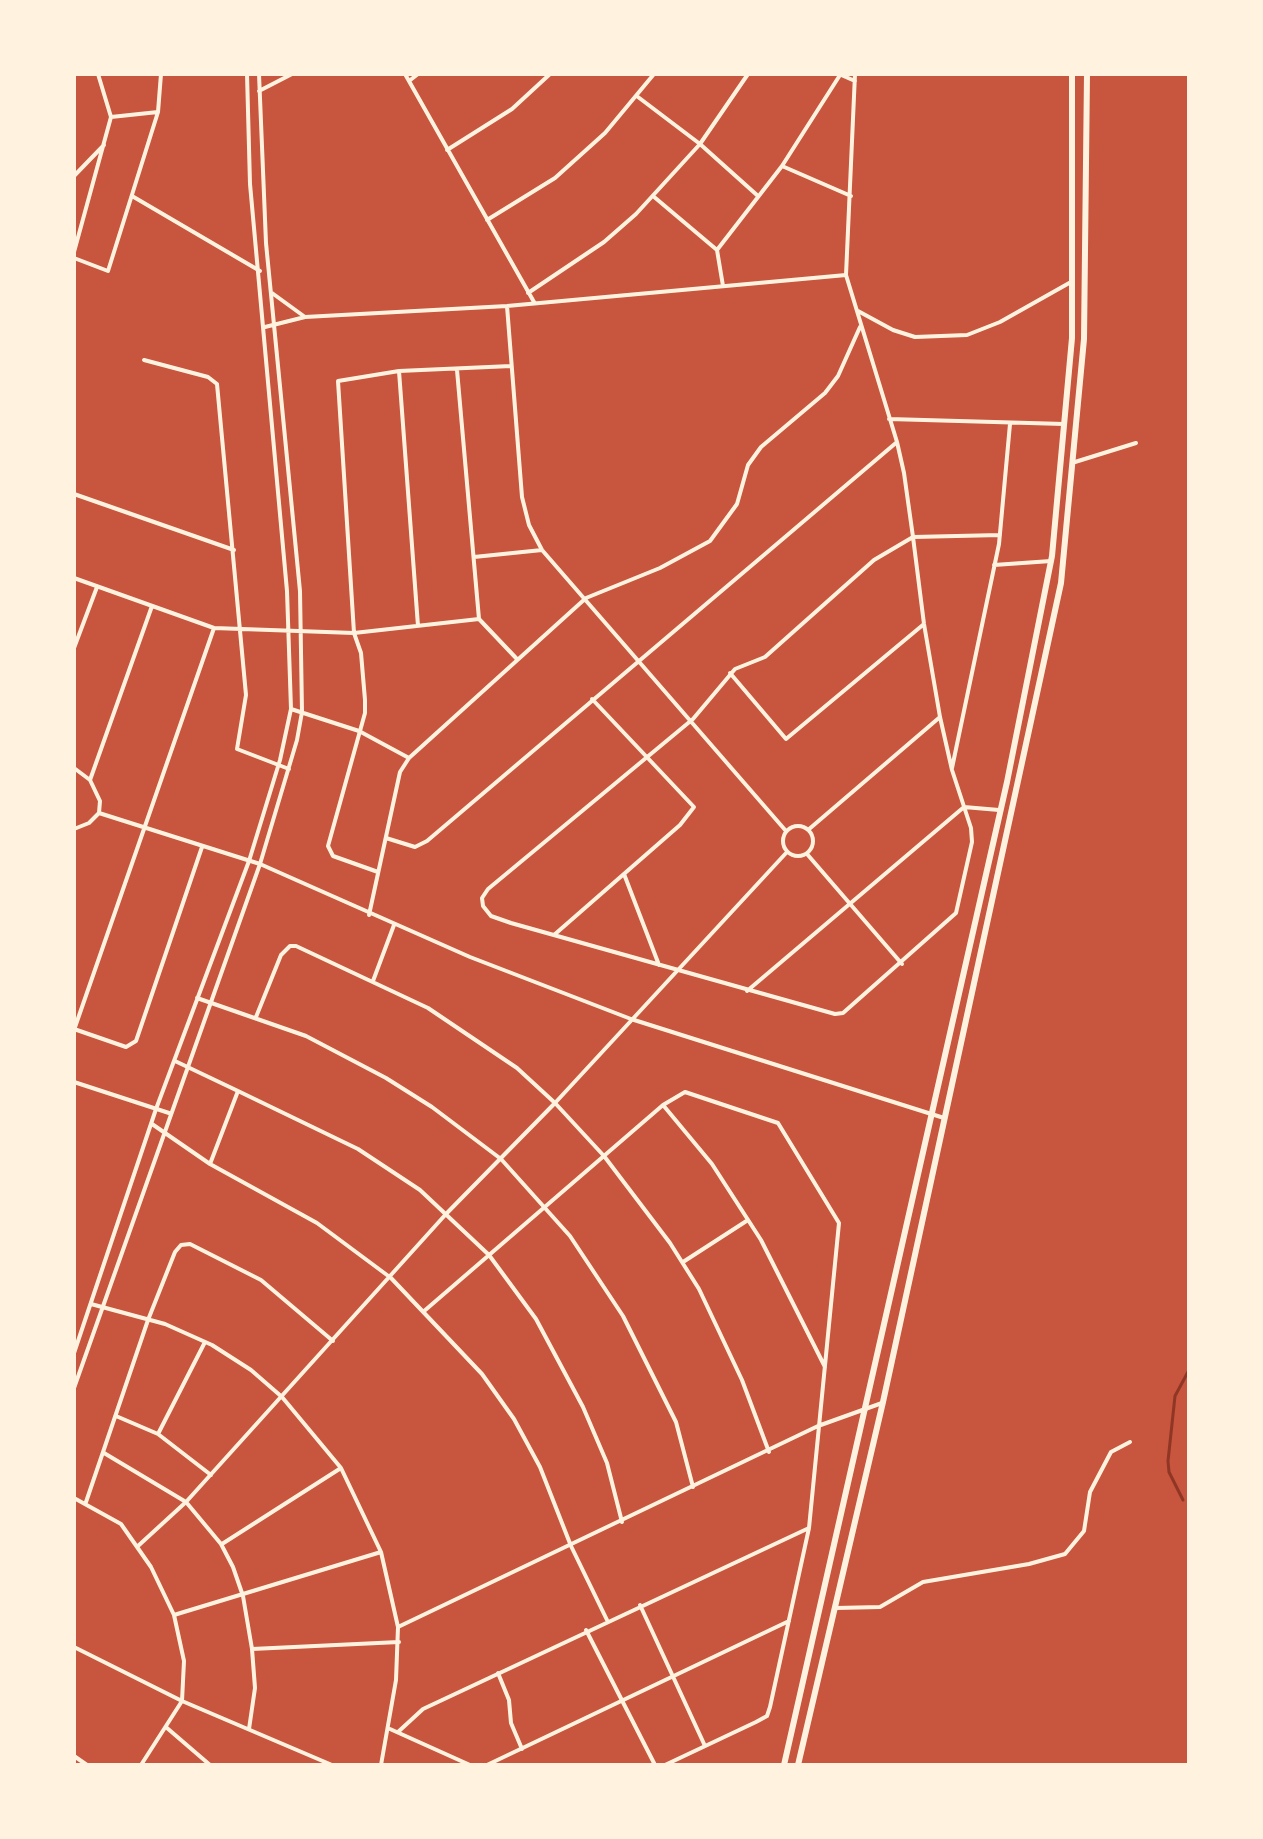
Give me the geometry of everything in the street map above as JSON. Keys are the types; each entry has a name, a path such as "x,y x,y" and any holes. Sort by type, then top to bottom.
{"main road":[{"path":"784,1765 867,1407 1051,561 1067,424 1073,281 1072,74"},
{"path":"798,1765 883,1402 1061,583 1075,462 1084,339 1087,74"}],"street":[{"path":"98,74 111,117 74,255 108,271 158,112 161,74"},
{"path":"74,1353 156,1109 249,861 278,767 291,709 290,633 278,463 250,181 247,74"},
{"path":"74,1388 76,1373 260,864 289,769 302,712 301,633 294,528 266,243 258,112 259,74"},
{"path":"258,92 292,74"},
{"path":"405,74 534,303"},
{"path":"409,81 418,74"},
{"path":"487,220 555,178 605,133 654,74"},
{"path":"528,293 604,242 653,196 700,144 748,74"},
{"path":"717,250 782,166 839,74 855,81"},
{"path":"855,74 846,275 897,442 913,537 924,624 940,717 972,842 956,913 902,964 843,1013 829,1013 747,991 491,916 482,898 488,889 693,719 730,673 765,657 874,560 913,537 1000,535"},
{"path":"447,150 512,109 548,75"},
{"path":"638,97 700,144 758,196"},
{"path":"111,117 158,112"},
{"path":"247,114 258,112"},
{"path":"74,176 106,143"},
{"path":"782,166 851,196"},
{"path":"250,181 262,180"},
{"path":"132,196 260,271"},
{"path":"653,196 717,250 723,286"},
{"path":"257,244 266,243"},
{"path":"265,327 305,317 507,306 846,275"},
{"path":"856,310 893,330 915,337 967,335 1000,322 1073,281"},
{"path":"272,293 305,317"},
{"path":"507,306 524,505 542,550 693,719 786,831"},
{"path":"369,915 400,772 409,758 516,658 586,598 660,568 710,541 737,504 748,465 761,447 825,393 838,376 860,326"},
{"path":"144,360 208,377 217,384 246,708 237,749 289,769"},
{"path":"378,872 333,856 328,846 365,700 361,653 354,633 337,386 343,378 399,371 511,366"},
{"path":"457,370 479,619 516,658"},
{"path":"399,371 418,626"},
{"path":"271,391 281,389"},
{"path":"888,419 1067,424"},
{"path":"952,770 1000,535 1010,424"},
{"path":"386,838 415,847 427,841 897,442"},
{"path":"1075,462 1136,443"},
{"path":"278,463 288,461"},
{"path":"74,494 234,550"},
{"path":"283,530 294,528"},
{"path":"474,557 542,550"},
{"path":"994,565 1051,561"},
{"path":"74,578 214,628 354,633 479,619"},
{"path":"74,648 97,586"},
{"path":"90,780 152,606"},
{"path":"730,673 786,739 924,624"},
{"path":"202,847 136,1041 126,1047 74,1029 214,628"},
{"path":"554,935 680,825 694,807 592,699"},
{"path":"291,709 359,731 409,758"},
{"path":"808,830 940,717"},
{"path":"74,768 90,780 98,792 99,813 89,823 74,829"},
{"path":"747,991 964,807 999,810"},
{"path":"99,813 260,864 369,915 631,1019 944,1118"},
{"path":"800,826 808,830 813,840 807,854 799,857 787,852 783,844 786,831 800,826"},
{"path":"138,1546 186,1502 446,1214 555,1103 787,852"},
{"path":"807,854 902,964"},
{"path":"624,874 660,966"},
{"path":"373,981 394,925"},
{"path":"222,932 233,937"},
{"path":"256,1017 281,955 290,946 373,981 473,1036 555,1103 643,1204 682,1262 742,1380 769,1452"},
{"path":"197,998 306,1036 386,1078 432,1107 501,1159 587,1259 623,1316 676,1422 693,1487"},
{"path":"175,1060 358,1149 394,1171 489,1255 520,1293 576,1393 607,1463 622,1522"},
{"path":"74,1082 169,1113"},
{"path":"210,1164 238,1091"},
{"path":"423,1312 678,1093 692,1093 772,1118 784,1130 841,1229 809,1528 767,1716 678,1762 665,1765"},
{"path":"663,1105 712,1164 748,1220 800,1313 825,1368"},
{"path":"152,1124 210,1164 317,1223 391,1278 482,1374 514,1419 540,1467 571,1546 607,1620"},
{"path":"123,1208 135,1212"},
{"path":"682,1262 748,1220"},
{"path":"86,1502 148,1320 175,1252 190,1244 261,1280 333,1341"},
{"path":"105,1261 116,1265"},
{"path":"90,1304 148,1320 205,1342 251,1370 282,1397 341,1468 381,1552 398,1627 390,1729 381,1765"},
{"path":"158,1434 205,1342"},
{"path":"398,1627 818,1426 883,1402"},
{"path":"116,1416 158,1434 211,1475"},
{"path":"835,1608 869,1610 880,1607 923,1582 1029,1564 1065,1554 1084,1531 1090,1492 1100,1470 1111,1452 1130,1442"},
{"path":"104,1453 186,1502 221,1544 243,1596 252,1649 255,1688 249,1729"},
{"path":"221,1544 341,1468"},
{"path":"74,1498 121,1524 138,1546 174,1615 184,1661 182,1701 141,1765"},
{"path":"398,1732 423,1709 607,1620 809,1528"},
{"path":"174,1615 381,1552"},
{"path":"640,1605 705,1746"},
{"path":"487,1765 789,1621"},
{"path":"586,1630 655,1765"},
{"path":"252,1649 399,1642"},
{"path":"74,1647 182,1701 332,1765"},
{"path":"498,1673 509,1700 511,1723 522,1749"},
{"path":"167,1728 210,1765"},
{"path":"390,1729 470,1765"},
{"path":"74,1756 87,1765"}],"waterway":[{"path":"1183,1500 1169,1472 1168,1461 1175,1396 1189,1370"},
{"path":"1189,1513 1189,1518"}]}
